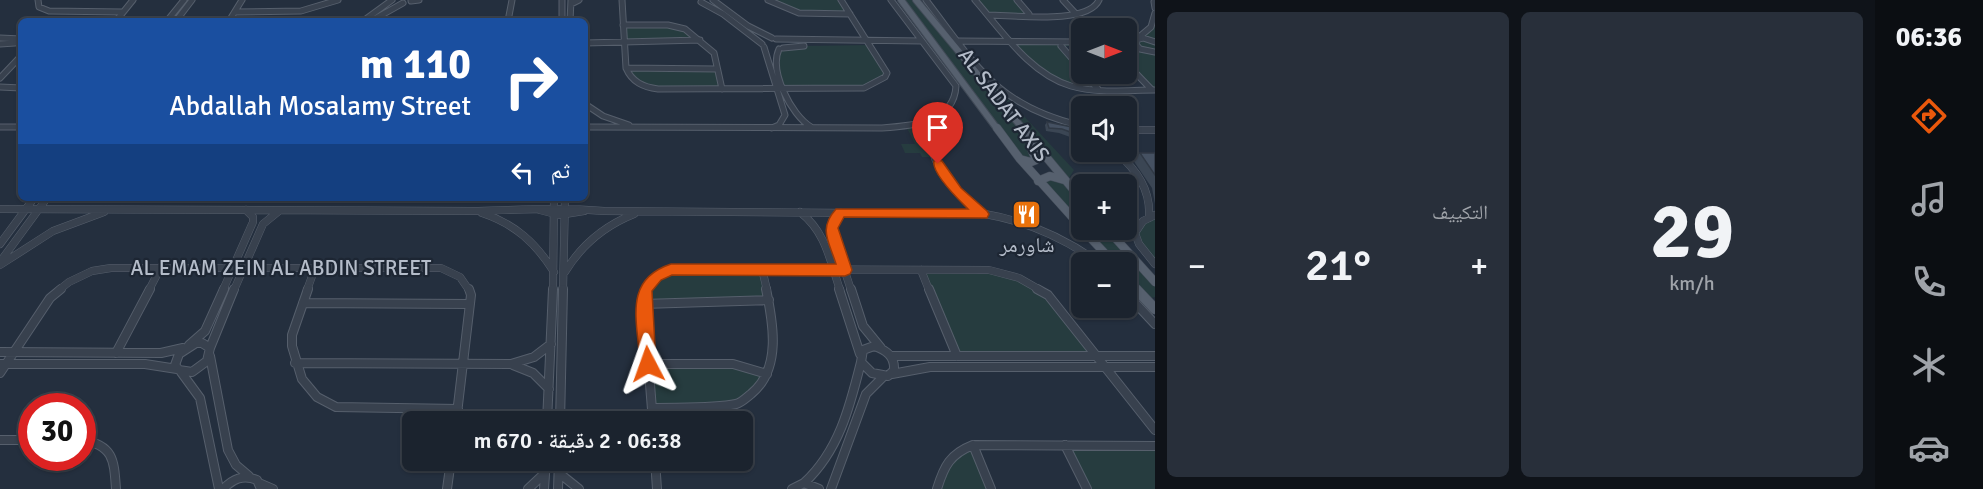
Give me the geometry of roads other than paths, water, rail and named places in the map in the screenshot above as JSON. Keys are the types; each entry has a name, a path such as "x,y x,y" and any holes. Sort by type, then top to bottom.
{"main road":[{"name":"AL SADAT AXIS","path":"901,0 1020,159 1071,217"},
{"name":"AL SADAT AXIS","path":"916,0 1071,188"},
{"path":"908,23 918,22"},
{"path":"974,72 982,71"},
{"path":"1020,159 1028,162 1036,160 1031,141"},
{"path":"1038,181 1050,176 1064,181"},
{"name":"AL SADAT AXIS","path":"1092,240 1103,252"},
{"path":"1117,240 1155,282"},
{"path":"1137,290 1155,309"}],"street":[{"path":"38,0 39,7 54,12 123,12"},
{"path":"118,18 133,0"},
{"path":"171,16 183,0"},
{"path":"231,18 242,0"},
{"path":"235,12 303,12 322,8 338,0"},
{"path":"367,18 393,0 402,3"},
{"path":"375,18 402,3 419,0"},
{"path":"509,18 512,0"},
{"path":"555,0 562,1 562,18"},
{"path":"570,18 571,2 579,0"},
{"path":"621,0 626,68 636,82 650,87 860,89 867,87 887,73 841,0"},
{"path":"713,0 748,26 782,43 775,58 784,89 794,115 813,128"},
{"path":"768,0 799,13 850,14"},
{"path":"588,127 882,128 928,122 945,111 953,102 957,90 954,82 891,0"},
{"path":"926,0 982,71 1005,94 1045,115 1071,123"},
{"path":"975,0 1015,44 1052,79 1071,86 1098,89 1153,90"},
{"path":"1017,0 1029,15"},
{"path":"1063,0 1076,14"},
{"path":"988,15 1076,14 1096,7 1099,0"},
{"path":"171,16 180,16 193,1"},
{"path":"701,1 723,14 763,45 781,49 800,45 869,43"},
{"path":"1137,37 1152,25 1155,13"},
{"path":"623,25 674,25 685,29 714,53 722,89"},
{"path":"0,38 18,41"},
{"path":"772,128 779,125 785,115 762,40 774,38 797,41 924,43"},
{"path":"1137,38 1155,42"},
{"path":"588,41 700,40"},
{"path":"0,44 18,41"},
{"path":"961,44 1071,44"},
{"path":"1015,44 1071,45"},
{"path":"1061,46 1071,58"},
{"path":"1137,49 1153,53"},
{"path":"0,78 18,59"},
{"path":"626,68 717,69"},
{"path":"1137,74 1153,90"},
{"path":"1094,84 1098,89"},
{"path":"0,87 18,88"},
{"path":"588,106 603,116 638,128"},
{"path":"928,122 932,132 934,153 941,170 957,191 982,214"},
{"path":"0,127 18,127"},
{"path":"1137,130 1155,130"},
{"path":"1125,162 1142,182 1148,197 1149,218 1137,228 1136,237 1155,264"},
{"path":"0,244 32,201"},
{"path":"0,263 44,201"},
{"path":"548,411 554,273 554,201"},
{"path":"560,411 565,201"},
{"path":"0,209 585,210 982,214 994,215 1039,230 1082,252"},
{"path":"0,263 53,231 83,218 113,209"},
{"path":"246,210 253,217 252,222 205,331 186,347 175,361 200,398 221,489 236,478 249,476"},
{"path":"3,364 145,364 179,370 198,370 210,352 215,332 263,224 271,215 283,210"},
{"path":"473,211 508,222 523,232 535,244 554,273"},
{"path":"563,275 577,253 594,235 640,212"},
{"path":"800,212 813,222 822,235 860,358 869,372 887,375 930,367 1155,366"},
{"path":"831,489 866,394 895,366 891,356 881,348 863,326 831,228 832,221 841,212"},
{"path":"116,353 161,267"},
{"name":"AL EMAM ZEIN AL ABDIN STREET","path":"0,373 3,364 43,306 69,282 92,271 111,268 161,267 441,268 465,280 471,295 458,409"},
{"path":"315,268 290,345 296,363 314,396 328,405 458,409"},
{"path":"652,411 643,304 646,288 650,282 656,276 671,269 989,270 1009,274 1048,295 1155,430"},
{"path":"652,408 738,404 755,391 767,374 774,336 762,269"},
{"path":"921,270 957,356"},
{"path":"643,304 768,300"},
{"path":"552,302 562,302"},
{"path":"303,303 470,304"},
{"path":"1137,305 1155,324"},
{"path":"0,352 168,353 202,343 210,352 228,450 232,460 239,470 260,486 273,489"},
{"path":"296,363 511,364 534,357 551,344"},
{"path":"792,489 804,483 821,468 832,451 860,358 868,347 881,348"},
{"path":"891,356 1155,356"},
{"path":"511,364 533,373 549,389"},
{"path":"648,364 733,364 767,374"},
{"path":"0,440 18,440"},
{"path":"96,442 110,452 115,467 116,489"},
{"path":"973,445 991,489"},
{"path":"938,489 948,459 955,452 973,445 1155,446"},
{"path":"1065,445 1087,489"},
{"path":"447,489 449,471"},
{"path":"656,471 657,489"},
{"path":"528,489 545,473"},
{"path":"544,489 545,473"},
{"path":"558,489 559,473"},
{"path":"559,473 579,489"},
{"path":"804,483 819,489"}],"place":[{"name":"شاورمر","path":"1027,214"}]}
